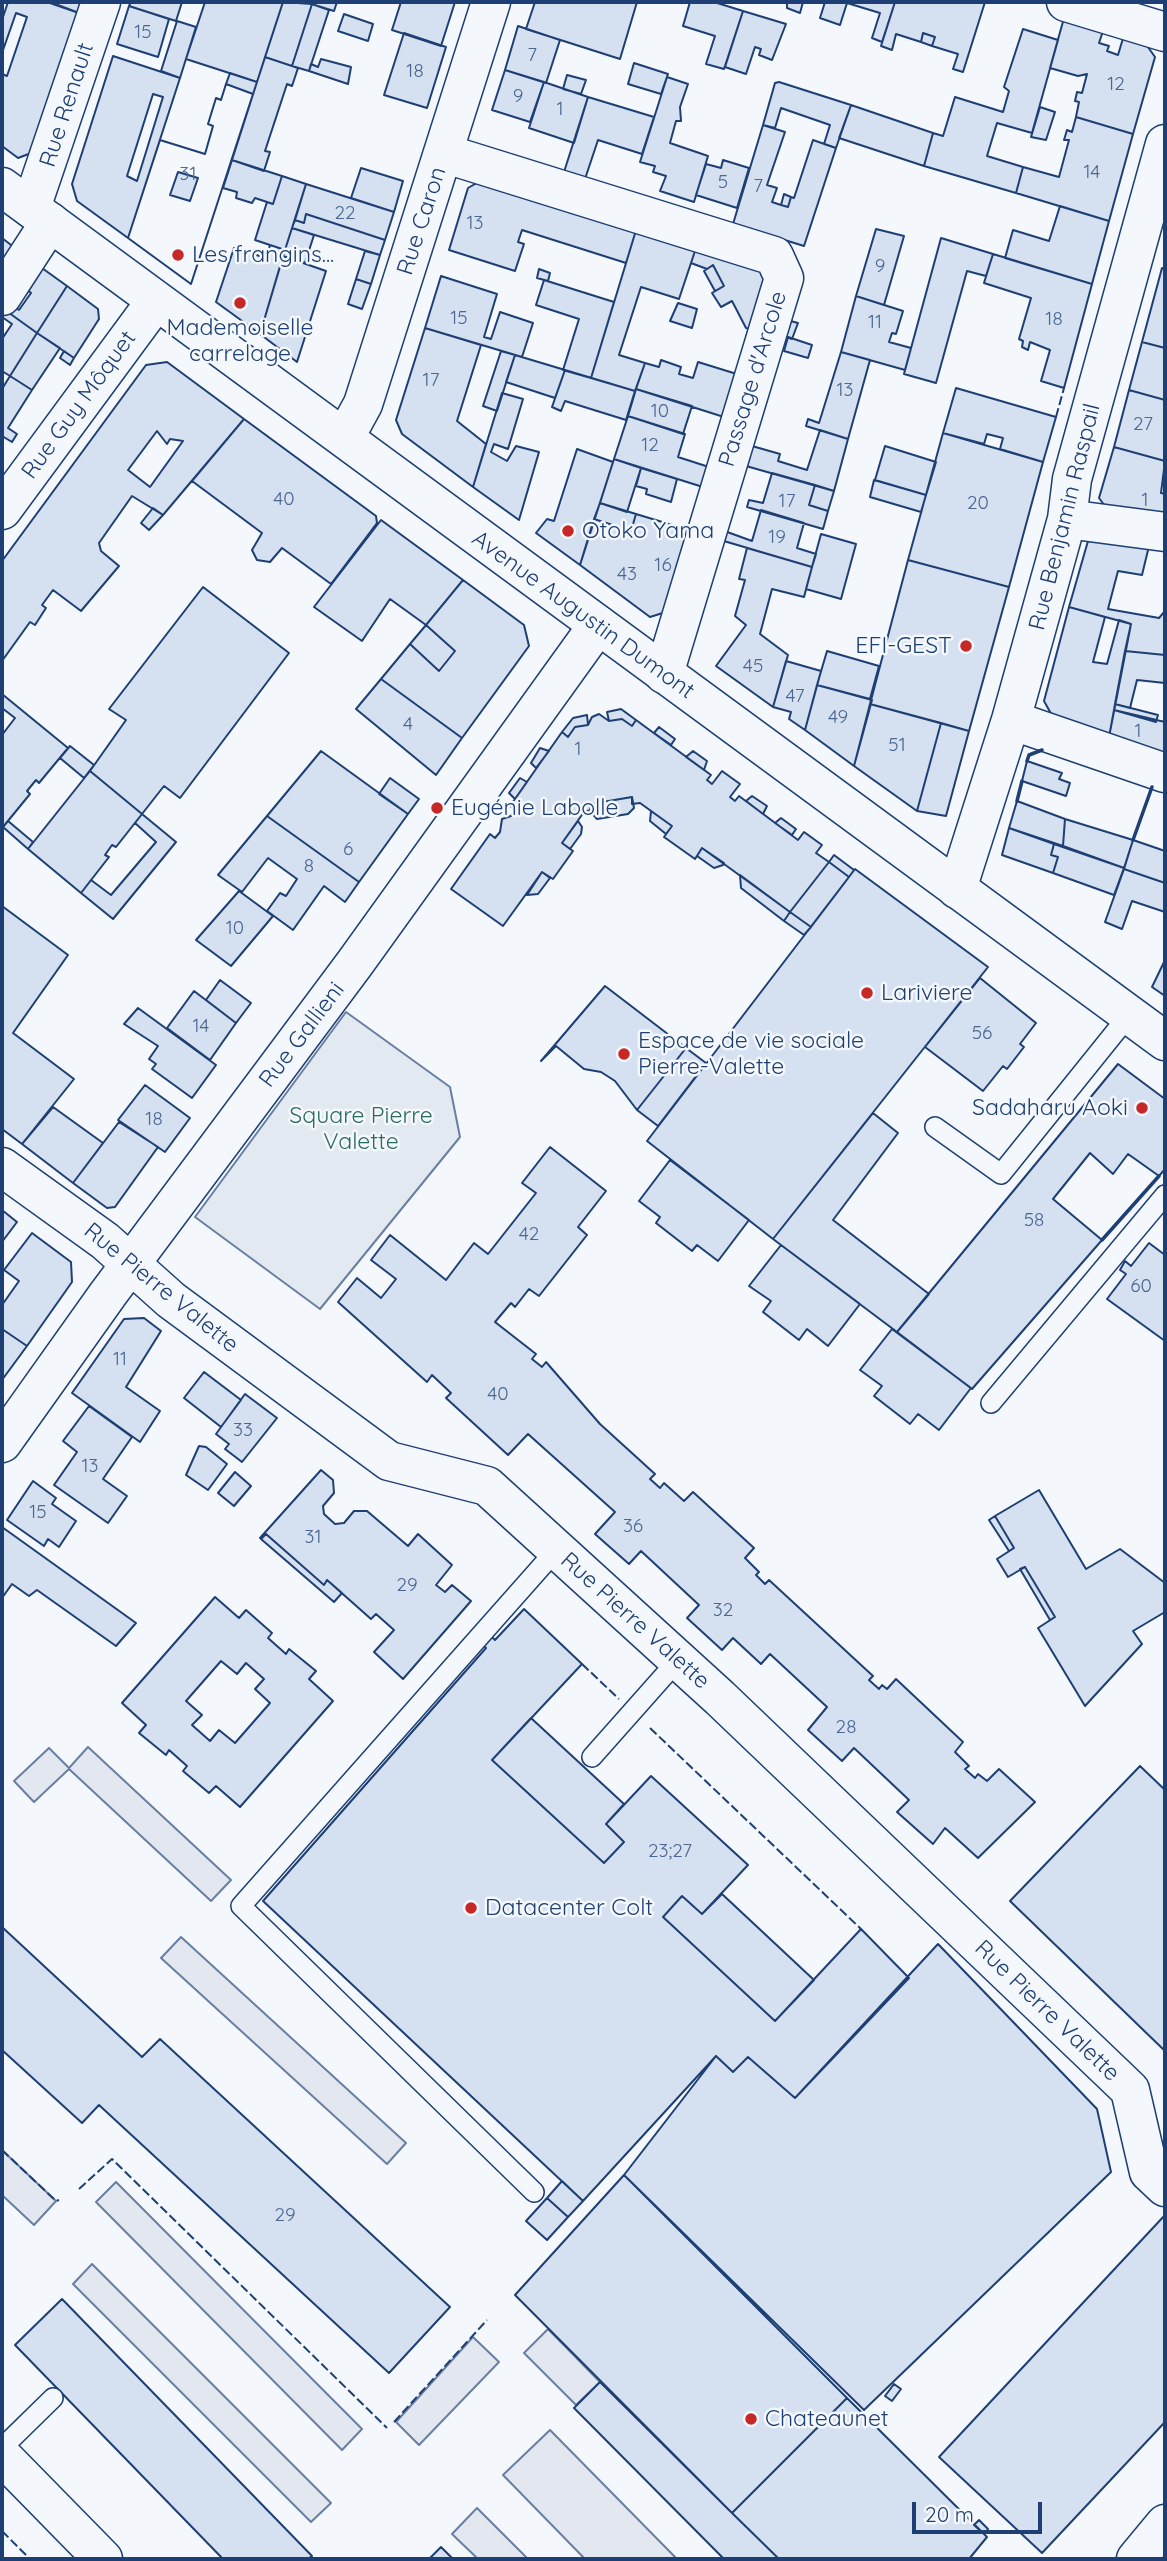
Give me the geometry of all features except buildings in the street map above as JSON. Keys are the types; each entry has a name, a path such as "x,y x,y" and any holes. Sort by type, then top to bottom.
{"street":[{"name":"Rue Renault","path":"2,296 28,206 101,2"},
{"name":"Rue Caron","path":"345,437 363,404 491,2"},
{"path":"1066,2 1165,32"},
{"name":"Rue Benjamin Raspail","path":"957,889 1011,720 1067,519 1072,479 1165,144"},
{"name":"Passage d'Arcole","path":"443,153 774,256 784,278 664,674"},
{"name":"Avenue Augustin Dumont","path":"28,206 1165,1041"},
{"name":"Rue Guy Môquet","path":"2,510 156,301"},
{"path":"1067,519 1165,531"},
{"name":"Rue Gallieni","path":"2,1443 131,1263 355,963 598,625"},
{"path":"1011,720 1165,773"},
{"name":"Rue Pierre Valette","path":"2,1167 131,1263 171,1300 388,1461 487,1486 678,1660 1130,2090 1149,2172 1165,2187"},
{"path":"2,2456 103,2559"},
{"path":"1136,2559 1165,2524"}],"lane":[{"path":"935,1127 1001,1174 1129,1015"},
{"path":"991,1403 1165,1195"},
{"path":"534,2192 241,1906 557,1549"},
{"path":"592,1757 678,1660"},
{"path":"2,2448 53,2398"}],"green space":[{"name":"Square Pierre Valette","path":"346,1012 450,1087 460,1137 320,1309 195,1217"}],"shaded area":[{"path":"88,1747 231,1880 211,1901 69,1769 34,1802 14,1781 49,1748 69,1768"},
{"path":"181,1937 406,2143 387,2164 161,1958"},
{"path":"2,2150 56,2201 34,2225 2,2195"},
{"path":"116,2182 362,2429 342,2450 96,2202"},
{"path":"92,2264 331,2503 311,2522 73,2284"},
{"path":"548,2329 600,2382 576,2405 524,2353"},
{"path":"473,2337 499,2362 419,2445 396,2422"},
{"path":"550,2430 677,2559 585,2559 503,2475"},
{"path":"477,2508 528,2559 478,2559 452,2534"}],"fence":[{"path":"1056,417 1064,388"},
{"path":"582,1664 619,1699"},
{"path":"650,1728 861,1929"},
{"path":"2,2150 56,2201 59,2200"},
{"path":"79,2189 112,2159 387,2428"},
{"path":"394,2422 487,2320"},
{"path":"2,2531 30,2559"}],"wall":[{"path":"1027,761 1029,755 1042,750"},
{"path":"1017,801 1022,781"},
{"path":"1133,840 1152,787"},
{"path":"1102,1240 1159,1176"}],"place":[{"name":"Les frangins...","path":"178,255"},
{"name":"Mademoiselle carrelage","path":"240,303"},
{"name":"Otoko Yama","path":"568,531"},
{"name":"EFI-GEST","path":"966,646"},
{"name":"Eugénie Labolle","path":"437,808"},
{"name":"Lariviere","path":"867,993"},
{"name":"Espace de vie sociale Pierre-Valette","path":"624,1054"},
{"name":"Sadaharu Aoki","path":"1142,1108"},
{"name":"Datacenter Colt","path":"471,1908"},
{"name":"Chateaunet","path":"751,2419"}]}
